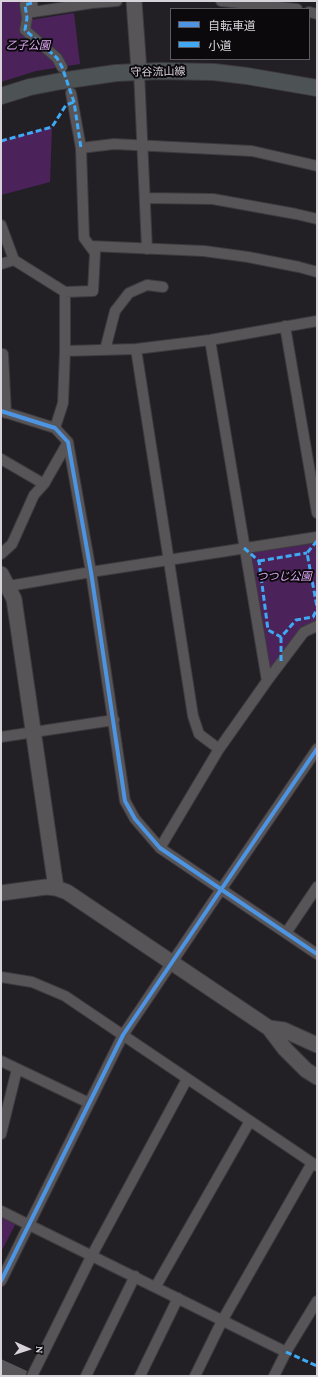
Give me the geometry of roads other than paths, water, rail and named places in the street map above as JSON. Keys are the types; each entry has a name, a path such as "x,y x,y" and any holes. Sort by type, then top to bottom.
{"main road":[{"name":"守谷流山線","path":"1,96 65,80 139,71 221,73 279,80 317,88"}],"street":[{"path":"1,224 14,260 65,292 93,291 95,253 84,238 82,148 65,80 57,58 25,30 27,18 24,5 32,2 33,12 91,2 117,1"},
{"path":"134,1 139,71 147,249"},
{"path":"222,1 289,8"},
{"path":"82,148 114,144 252,151 317,166"},
{"path":"145,198 213,199 317,219"},
{"path":"90,246 204,251 248,257 317,272"},
{"path":"1,264 14,260"},
{"path":"105,350 115,311 129,293 147,285 163,287"},
{"path":"55,428 63,403 65,292"},
{"path":"65,351 136,349 210,340 317,321"},
{"path":"286,326 317,513"},
{"path":"210,340 267,681"},
{"path":"136,349 193,716 198,734 219,749"},
{"path":"1,354 3,354 4,412 55,428 68,442 91,572 125,801 135,819 160,848 317,954"},
{"path":"1,554 12,544 34,495 44,484 68,442"},
{"path":"1,459 44,484"},
{"path":"56,888 32,732 14,599 3,582 91,572 317,537"},
{"path":"160,848 219,749 267,681 304,632 317,626"},
{"path":"1,737 114,720"},
{"path":"1,1281 124,1035 221,889 317,749"},
{"path":"1,893 46,887 56,888 78,898 269,1028 285,1049 306,1070 317,1077"},
{"path":"286,933 317,887"},
{"path":"1,977 32,982 65,996 315,1164 222,1321 195,1376"},
{"path":"269,1028 284,1030 317,1045"},
{"path":"1,1061 89,1103"},
{"path":"1,1134 17,1069"},
{"path":"32,1376 92,1255 187,1079"},
{"path":"156,1286 250,1121"},
{"path":"1,1211 156,1286 222,1321 286,1352"},
{"path":"86,1376 135,1276"},
{"path":"140,1376 178,1298"},
{"path":"274,1376 286,1352 317,1302"}],"park label":[{"name":"乙子公園","path":"28,46"},
{"name":"つつじ公園","path":"284,577"}]}
